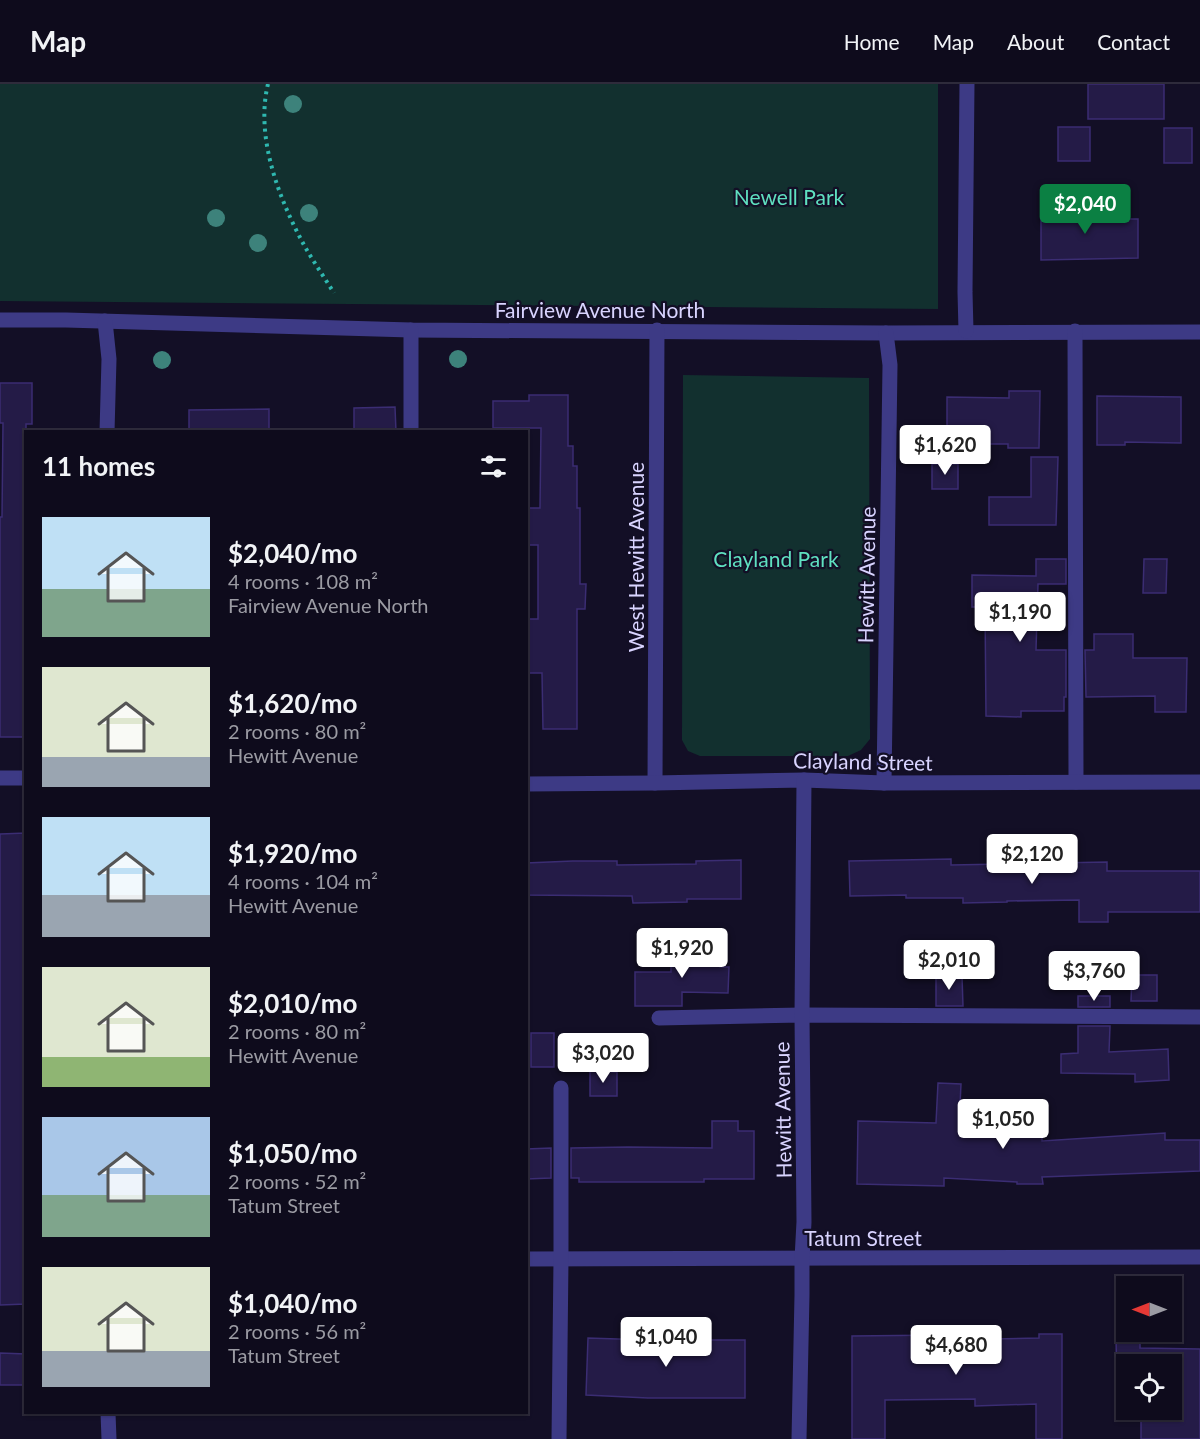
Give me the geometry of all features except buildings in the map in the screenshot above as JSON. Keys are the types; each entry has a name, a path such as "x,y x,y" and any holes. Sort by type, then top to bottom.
{"street":[{"path":"966,332 967,84"},
{"name":"Fairview Avenue North","path":"0,320 411,330 1200,332"},
{"path":"105,321 108,358 107,430"},
{"path":"411,330 411,430"},
{"name":"West Hewitt Avenue","path":"655,783 657,330"},
{"path":"1075,332 1076,782"},
{"name":"Hewitt Avenue","path":"884,783 890,365 886,333"},
{"path":"0,778 24,778"},
{"name":"Hewitt Avenue","path":"799,1439 804,1222 802,1015 804,780"},
{"name":"Clayland Street","path":"528,784 804,780 884,783 1200,782"},
{"path":"659,1018 802,1015 1200,1017"},
{"path":"559,1439 561,1088"},
{"name":"Tatum Street","path":"528,1259 1200,1257"},
{"path":"108,1414 109,1439"}],"path":[{"path":"268,84 265,94 265,128 271,167 304,245 334,292"}],"green space":[{"name":"Newell Park","path":"0,84 938,84 938,309 0,301"},
{"name":"Clayland Park","path":"683,375 869,378 870,739 861,750 848,756 700,756 688,751 682,740"}]}
